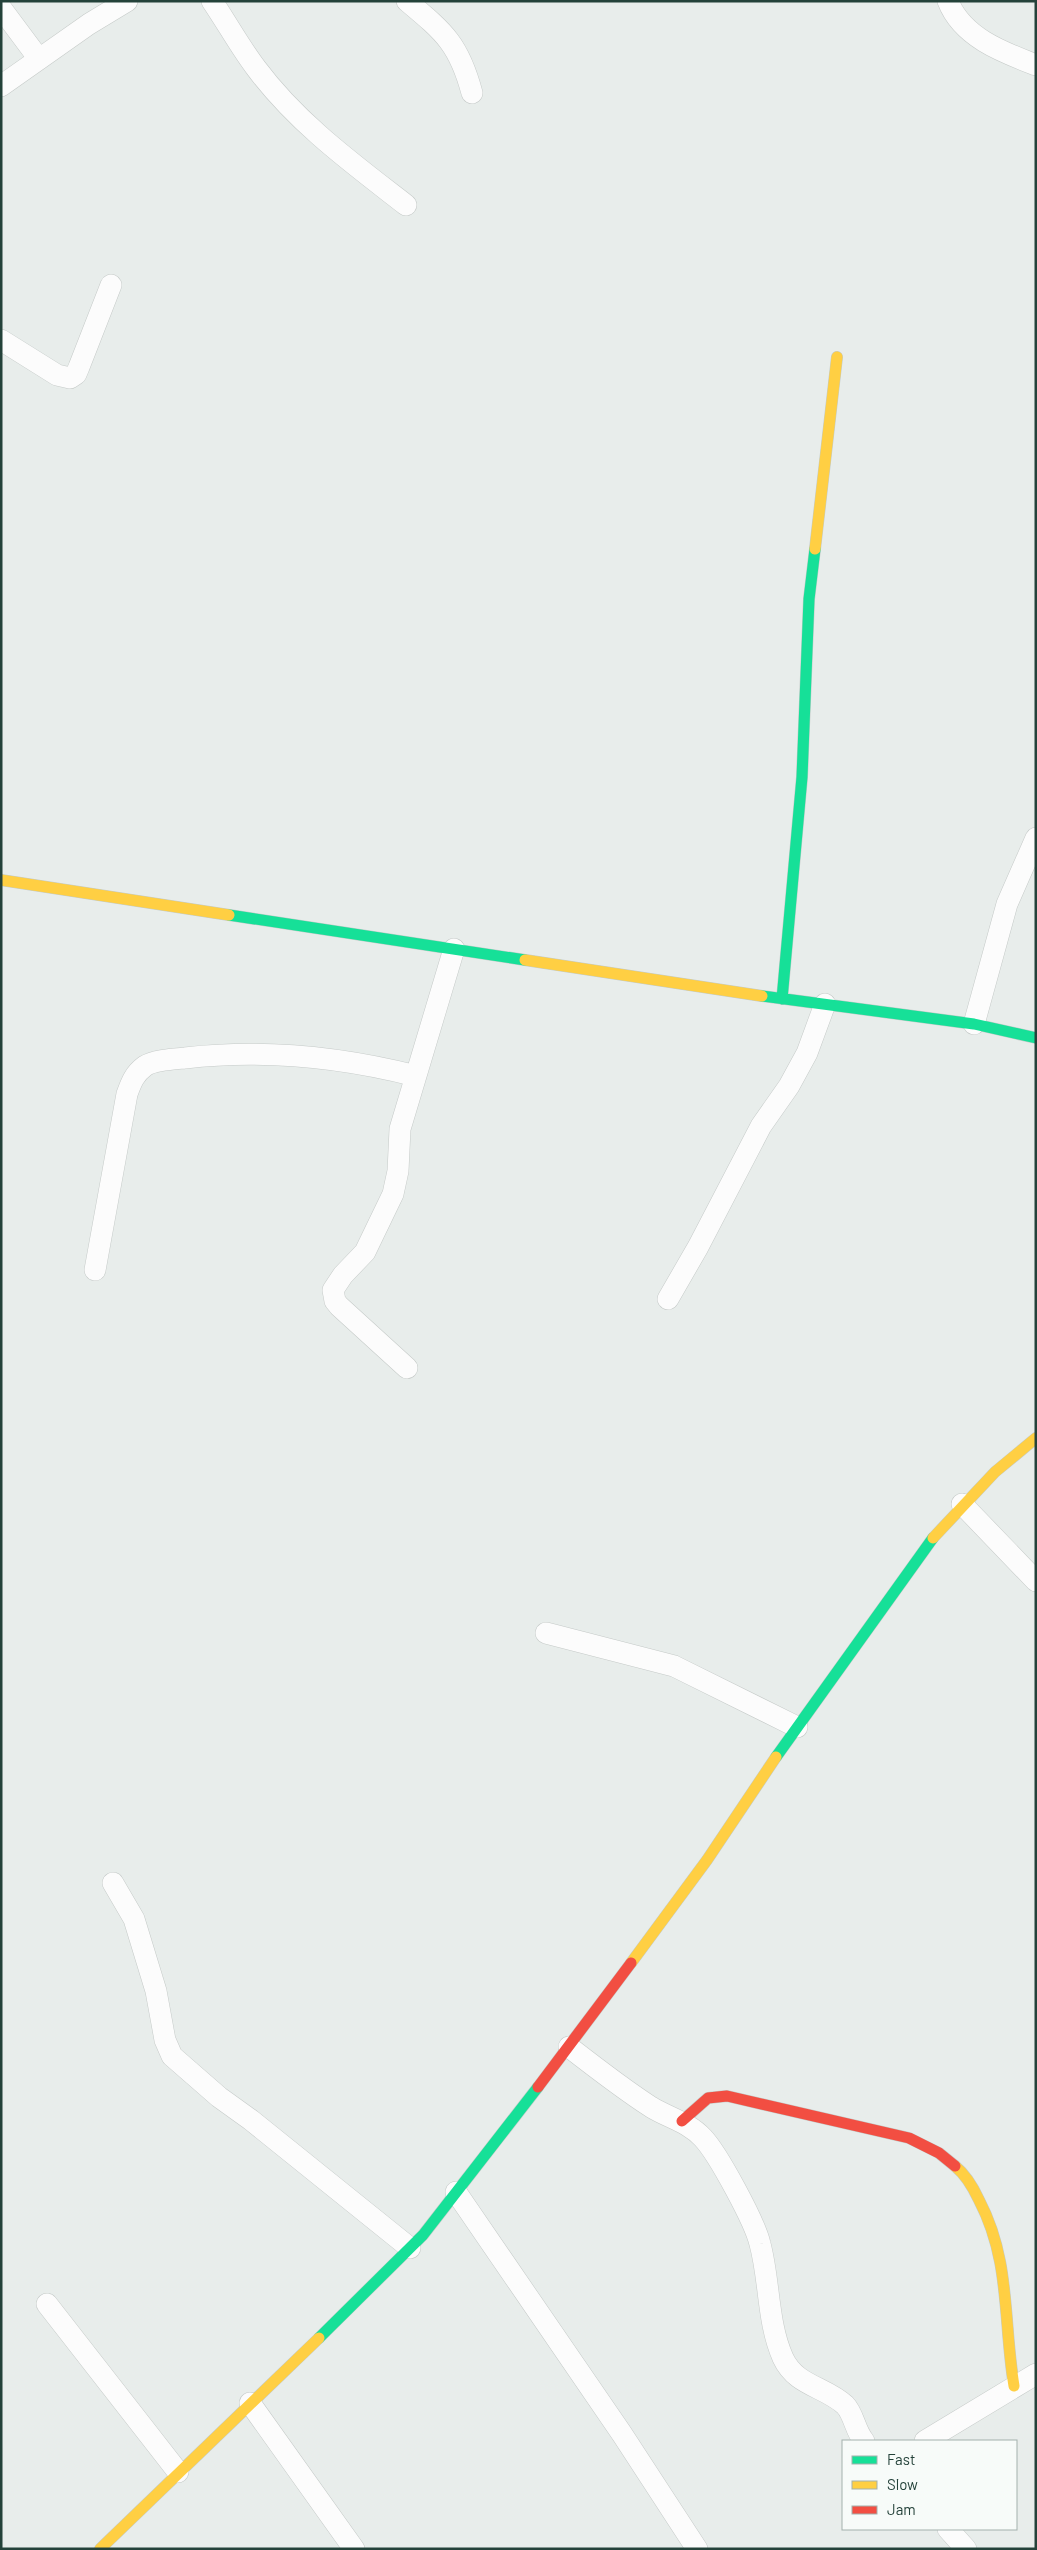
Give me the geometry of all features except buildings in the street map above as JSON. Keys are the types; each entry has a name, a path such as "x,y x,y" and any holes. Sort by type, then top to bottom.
{"street":[{"path":"1,86 89,24 127,1"},
{"path":"212,1 256,68 287,104 324,140 406,205"},
{"path":"407,1 449,38 459,53 472,92"},
{"path":"948,1 960,22 974,34 1000,51 1036,65"},
{"path":"1,8 39,59"},
{"path":"1,340 57,375 70,378 76,374 111,285"},
{"path":"782,999 802,778 809,599 837,357"},
{"path":"974,1024 1008,904 1036,838"},
{"path":"1,880 782,999 974,1024 1036,1038"},
{"path":"407,1368 339,1306 335,1301 333,1290 343,1275 366,1252 393,1194 398,1171 400,1129 454,949"},
{"path":"668,1298 698,1247 761,1126 789,1086 807,1053 825,1004"},
{"path":"95,1270 127,1094 133,1077 146,1065 176,1058 214,1055 269,1055 365,1063 416,1076"},
{"path":"100,2549 410,2248 569,2047 707,1860 797,1726 924,1550 962,1504 1036,1438"},
{"path":"962,1504 1036,1581"},
{"path":"546,1633 674,1666 797,1726"},
{"path":"112,1883 134,1918 156,1991 165,2040 172,2056 219,2097 252,2120 410,2248"},
{"path":"569,2047 654,2108 682,2121 702,2137 714,2153 755,2228 760,2243 777,2341 790,2372 803,2382 846,2406 863,2440"},
{"path":"682,2121 708,2098 727,2096 909,2138 945,2158 970,2182 990,2221 1000,2250 1004,2271 1008,2349 1014,2386"},
{"path":"456,2192 622,2434 697,2549"},
{"path":"47,2304 178,2472"},
{"path":"927,2440 1036,2374"},
{"path":"250,2403 354,2549"},
{"path":"949,2530 966,2549"}],"traffic: fast":[{"path":"782,999 802,777 809,599 815,549"},
{"path":"229,915 525,960"},
{"path":"762,996 974,1024 1036,1038"},
{"path":"776,1757 933,1538"},
{"path":"319,2338 423,2235 538,2087"}],"traffic: slow":[{"path":"815,549 837,357"},
{"path":"1,880 229,915"},
{"path":"525,960 762,996"},
{"path":"933,1538 995,1472 1036,1438"},
{"path":"631,1963 707,1860 776,1757"},
{"path":"955,2166 966,2177 974,2190 989,2223 996,2246 1004,2291 1014,2386"},
{"path":"100,2549 319,2338"}],"traffic: jam":[{"path":"538,2087 631,1963"},
{"path":"682,2121 708,2098 727,2096 909,2138 939,2153 955,2166"}]}
